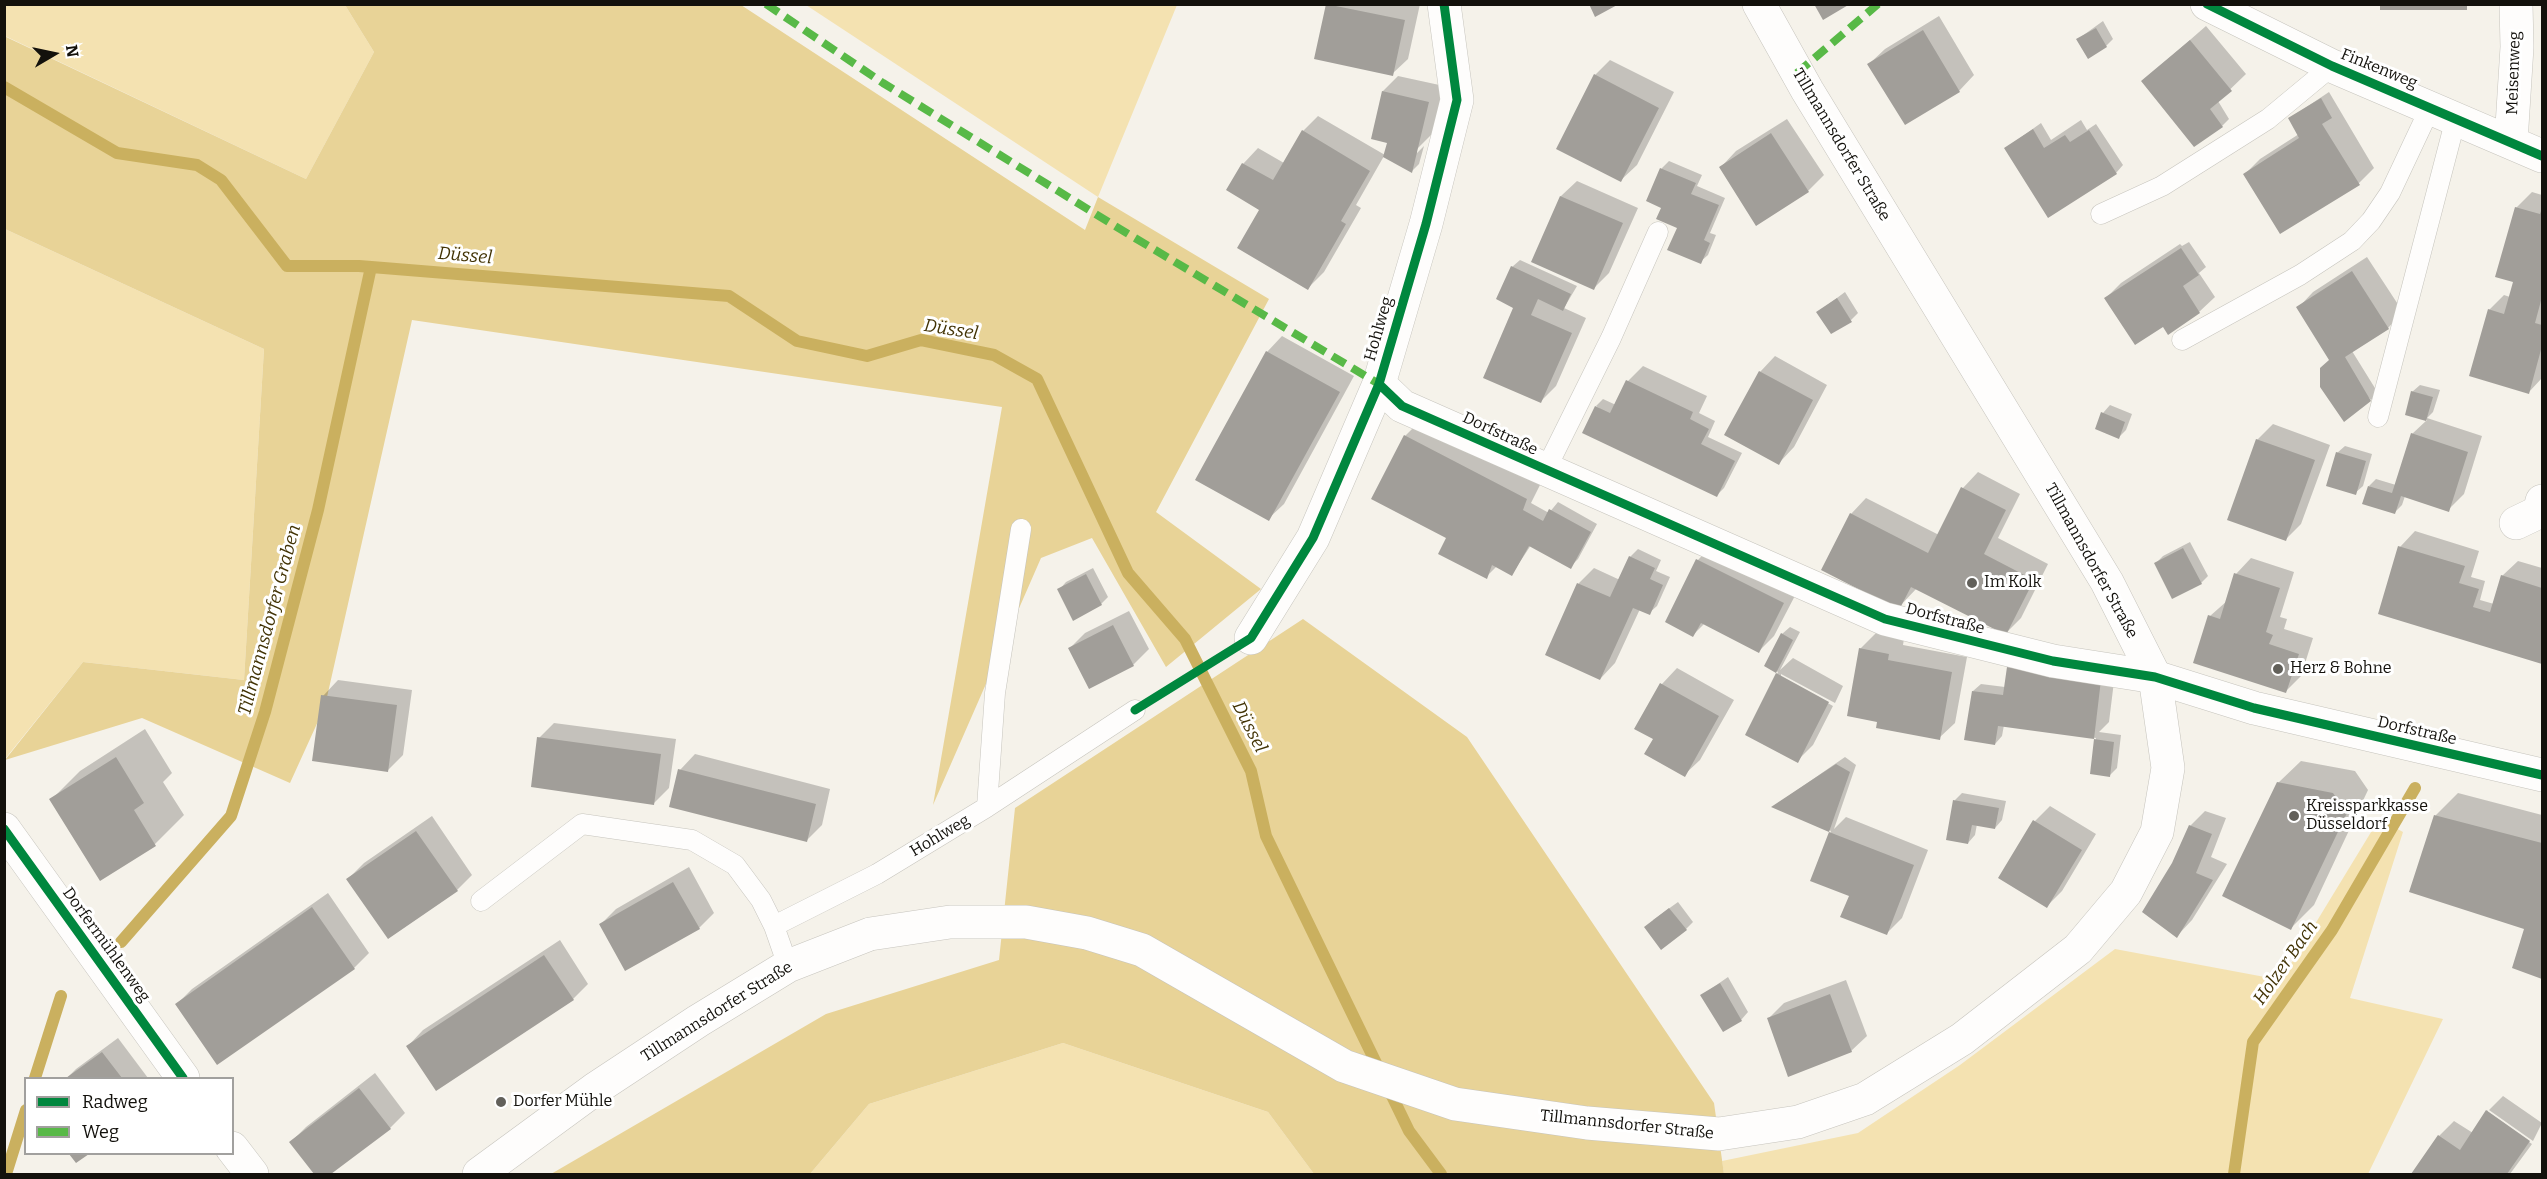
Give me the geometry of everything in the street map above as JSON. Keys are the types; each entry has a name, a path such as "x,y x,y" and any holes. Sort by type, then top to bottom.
{"main road":[{"name":"Hohlweg","path":"1251,638 1313,538 1379,384 1426,224 1457,100 1444,4"},
{"name":"Tillmannsdorfer Straße","path":"479,1174 595,1089 698,1021 788,966 870,934 950,922 1026,922 1087,933 1142,950 1344,1066 1455,1104 1587,1123 1719,1134 1798,1122 1865,1099 1962,1039 2078,949 2126,892 2157,832 2168,768 2155,677 2107,582 1807,90 1759,4"},
{"name":"Finkenweg","path":"2207,4 2332,66 2444,112 2542,156"},
{"name":"Meisenweg","path":"2511,142 2517,47 2516,4"},
{"name":"Dorfstraße","path":"1379,384 1402,406 1885,619 2053,662 2155,677 2254,708 2542,775"},
{"path":"2516,523 2540,512 2542,501"},
{"name":"Dorfermühlenweg","path":"4,829 182,1077"},
{"path":"234,1151 252,1174"}],"lane":[{"path":"2101,214 2162,186 2268,119 2332,66"},
{"path":"2182,340 2300,275 2352,241 2372,221 2444,112"},
{"path":"2378,417 2444,112"},
{"path":"1545,471 1611,338 1658,232"},
{"path":"987,807 995,693 1021,529"},
{"name":"Hohlweg","path":"774,926 877,874 987,807 1135,710"},
{"path":"481,901 582,824 692,840 735,865 761,900 774,926 788,966"}],"shaded area":[{"path":"1177,4 1098,197 806,5"},
{"path":"4,5 345,5 374,52 306,179 5,36"},
{"path":"345,5 741,5 1085,230 1098,197 1269,299 1156,512 1261,589 1166,667 1092,538 1041,558 933,805 1002,407 412,320 325,706 290,783 142,718 5,760 83,662 244,680 264,349 5,229 4,36 306,179 374,52"},
{"path":"5,229 264,349 244,680 83,662 5,759"},
{"path":"1303,619 1467,737 1714,1103 1724,1174 1314,1174 1268,1112 1063,1043 869,1104 810,1174 551,1174 826,1014 999,960 1015,808"},
{"path":"2379,819 2403,832 2350,998 2443,1019 2368,1174 1724,1174 1722,1161 1858,1133 1960,1065 2115,949 2281,980"},
{"path":"1063,1043 1268,1112 1314,1174 810,1174 869,1104"}],"building":[{"path":"1326,4 1405,20 1393,76 1314,59"},
{"path":"1589,4 1619,4 1595,17"},
{"path":"1814,4 1850,4 1823,20"},
{"path":"2380,4 2467,4 2467,10 2380,10"},
{"path":"2096,28 2107,47 2088,59 2076,39"},
{"path":"1923,30 1960,92 1905,125 1867,64"},
{"path":"2190,40 2232,91 2210,109 2223,127 2194,147 2141,81"},
{"path":"1594,74 1659,108 1621,182 1556,149"},
{"path":"1382,91 1429,102 1412,173 1383,157 1387,143 1371,139"},
{"path":"2321,98 2332,118 2322,124 2360,185 2280,234 2243,174 2299,138 2288,118"},
{"path":"2033,129 2044,148 2065,135 2070,142 2089,130 2117,174 2048,218 2004,148"},
{"path":"1302,130 1370,171 1341,221 1346,224 1308,290 1237,248 1259,210 1226,190 1242,163 1273,180"},
{"path":"1771,133 1809,192 1756,226 1719,167"},
{"path":"1660,168 1696,183 1691,194 1719,205 1704,240 1710,243 1701,264 1667,250 1677,228 1656,219 1661,208 1646,201"},
{"path":"1560,196 1623,223 1594,290 1531,262"},
{"path":"2515,207 2540,214 2542,208 2542,297 2535,323 2542,325 2542,346 2529,394 2469,376 2488,309 2504,314 2513,282 2495,277"},
{"path":"2181,248 2199,275 2183,286 2200,313 2168,335 2163,327 2135,345 2104,298"},
{"path":"1511,266 1571,294 1563,311 1538,299 1531,315 1572,333 1541,403 1483,378 1513,308 1496,299"},
{"path":"2352,271 2389,329 2345,357 2371,401 2344,422 2320,387 2320,368 2329,360 2296,307"},
{"path":"1837,298 1852,322 1831,334 1816,312"},
{"path":"1266,351 1340,392 1269,521 1195,480"},
{"path":"1759,371 1813,400 1779,465 1724,435"},
{"path":"1626,380 1693,412 1690,419 1709,429 1701,444 1735,461 1717,497 1582,433 1595,406 1610,413"},
{"path":"2411,391 2433,397 2426,421 2405,415"},
{"path":"2101,412 2125,422 2119,439 2095,429"},
{"path":"2411,433 2468,452 2449,512 2401,496 2395,514 2362,504 2368,486 2392,493"},
{"path":"1404,435 1527,499 1523,510 1543,521 1549,509 1591,532 1571,569 1529,546 1512,576 1492,565 1487,579 1438,554 1446,538 1371,499"},
{"path":"2256,439 2315,460 2286,541 2227,520"},
{"path":"2336,452 2366,461 2356,495 2326,486"},
{"path":"1961,487 2006,510 1984,554 2034,580 2006,635 1911,587 1899,610 1821,570 1850,513 1928,553"},
{"path":"2398,546 2465,566 2459,583 2479,589 2473,607 2490,612 2501,575 2542,588 2542,664 2378,614"},
{"path":"2183,548 2202,584 2172,599 2154,563"},
{"path":"1629,556 1655,568 1650,579 1663,585 1650,615 1633,608 1600,680 1545,655 1577,583 1610,597"},
{"path":"1696,559 1784,603 1759,653 1701,623 1693,637 1665,622"},
{"path":"2234,573 2280,588 2266,632 2273,635 2269,644 2299,654 2286,693 2193,663 2208,615 2220,619"},
{"path":"1086,574 1102,605 1073,621 1057,589"},
{"path":"1113,625 1134,666 1089,689 1068,648"},
{"path":"1781,633 1793,640 1776,673 1764,666"},
{"path":"1859,648 1889,654 1888,660 1952,672 1940,740 1876,728 1877,722 1847,716"},
{"path":"2007,667 2101,680 2094,739 1998,726 1995,745 1964,740 1972,691 2003,695"},
{"path":"1776,673 1829,702 1798,763 1745,735"},
{"path":"1660,683 1719,716 1685,777 1644,754 1653,739 1634,729"},
{"path":"321,695 397,705 388,772 312,761"},
{"path":"537,737 661,754 654,805 531,787"},
{"path":"2094,739 2114,742 2110,777 2090,774"},
{"path":"116,757 144,803 134,810 156,846 100,881 49,799"},
{"path":"1836,764 1850,772 1829,832 1771,807"},
{"path":"678,769 816,804 807,842 669,807"},
{"path":"2277,782 2333,793 2347,813 2291,930 2222,896"},
{"path":"1953,800 1999,808 1995,829 1972,825 1968,844 1946,840"},
{"path":"2434,815 2542,843 2542,979 2512,968 2524,929 2409,892"},
{"path":"2033,820 2082,850 2047,908 1998,878"},
{"path":"2189,825 2212,834 2196,873 2213,880 2177,938 2142,912 2172,863"},
{"path":"416,831 458,891 388,939 346,879"},
{"path":"1829,832 1914,865 1887,935 1840,917 1849,896 1810,881"},
{"path":"673,882 700,929 625,971 599,924"},
{"path":"312,907 355,969 217,1065 175,1004"},
{"path":"1669,908 1687,930 1661,950 1644,927"},
{"path":"544,955 574,1000 436,1091 406,1046"},
{"path":"1720,983 1742,1021 1723,1032 1700,995"},
{"path":"1830,994 1852,1052 1788,1077 1767,1018"},
{"path":"102,1052 121,1077 67,1077"},
{"path":"359,1088 391,1129 331,1174 314,1174 289,1142"},
{"path":"2486,1110 2530,1141 2507,1174 2411,1174 2438,1135 2460,1150"},
{"path":"70,1155 88,1155 76,1163"}],"waterway":[{"name":"Düssel","path":"4,87 117,153 197,165 221,180 287,266 359,266 729,296 797,341 867,356 921,340 994,355 1037,379 1128,573 1185,639 1251,771 1266,836 1409,1131 1441,1174"},
{"name":"Tillmannsdorfer Graben","path":"121,942 231,816 265,712 318,510 371,267"},
{"name":"Holzer Bach","path":"2234,1174 2253,1042 2332,930 2415,788"},
{"name":"Tillmannsdorfer Graben","path":"35,1077 61,996"},
{"name":"Tillmannsdorfer Graben","path":"6,1174 24,1116"}],"marked path":[{"path":"766,4 883,83 1115,226 1379,384"},
{"path":"1797,73 1878,4"}],"cycle path":[{"path":"1135,710 1251,638 1313,538 1379,384 1426,224 1457,100 1444,4"},
{"path":"2207,4 2332,66 2542,156"},
{"path":"1379,384 1402,406 1885,619 2053,661 2155,677 2254,708 2542,775"},
{"path":"4,829 182,1077"}],"place":[{"name":"Im Kolk","path":"1972,583"},
{"name":"Herz & Bohne","path":"2278,669"},
{"name":"Kreissparkkasse Düsseldorf","path":"2294,816"},
{"name":"Dorfer Mühle","path":"501,1102"}]}
